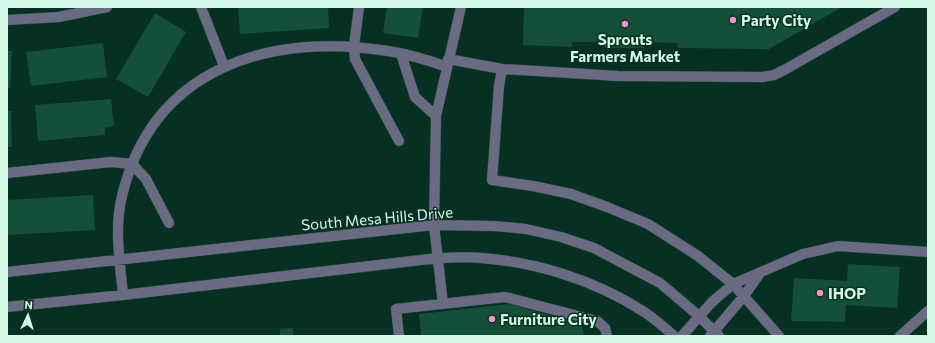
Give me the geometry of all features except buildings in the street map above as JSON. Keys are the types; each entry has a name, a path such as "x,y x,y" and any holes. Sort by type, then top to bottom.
{"street":[{"path":"7,20 59,17 107,7"},
{"path":"201,7 224,66"},
{"path":"359,7 354,46 355,59 399,141"},
{"path":"443,304 434,225 436,116 461,7"},
{"path":"124,295 118,229 122,197 132,164 148,134 165,109 184,91 224,66 252,56 287,48 354,46 448,63 502,70 618,76 762,77 774,75 786,69 895,7"},
{"path":"401,54 415,97 436,116"},
{"path":"502,70 499,86 492,180 533,186 571,194 648,224 698,256 733,284 779,336"},
{"path":"7,173 111,162 132,164 146,178 169,224"},
{"name":"South Mesa Hills Drive","path":"7,272 434,225 494,226 526,230 561,237 594,248 660,283 699,316 714,334"},
{"path":"682,336 712,302 733,284 803,254 838,246 928,252"},
{"path":"7,307 124,295 438,258 479,257 516,262 575,278 642,310 674,336"},
{"path":"714,334 760,273"},
{"path":"399,336 396,309 506,297 596,321 604,328 607,336"},
{"path":"900,336 928,311"}],"place":[{"name":"Party City","path":"733,20"},
{"name":"Sprouts Farmers Market","path":"625,24"},
{"name":"IHOP","path":"820,293"},
{"name":"Furniture City","path":"492,319"}]}
